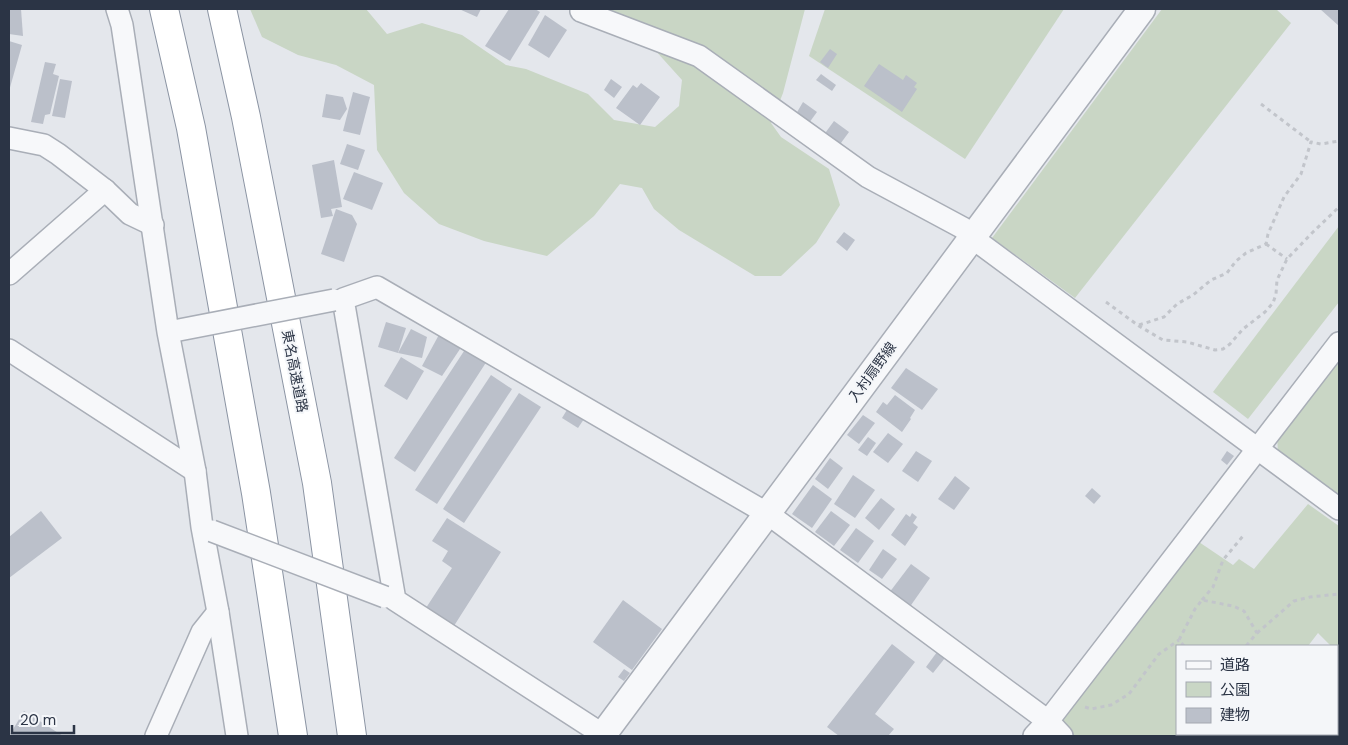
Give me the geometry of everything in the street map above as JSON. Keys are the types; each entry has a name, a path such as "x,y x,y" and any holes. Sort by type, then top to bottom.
{"highway":[{"path":"164,9 191,128 254,483 293,736"},
{"name":"東名高速道路","path":"222,9 246,117 316,483 352,736"}],"street":[{"path":"117,9 122,25 153,226 174,331 195,471 207,529 237,736"},
{"path":"582,9 580,11 699,56 868,176 963,228 971,238 1339,509"},
{"name":"入村扇野線","path":"603,736 1142,9"},
{"path":"9,138 44,145 105,190 130,214 153,226"},
{"path":"9,274 105,190"},
{"path":"174,331 338,299 377,287 768,514 1048,731 1063,701 1339,344"},
{"path":"338,299 390,598"},
{"path":"9,350 195,471"},
{"path":"207,529 390,598 603,736"},
{"path":"156,736 202,632 218,612"}],"path":[{"path":"1261,104 1311,142 1321,144 1339,141"},
{"path":"1266,244 1268,234 1284,197 1301,174 1311,142"},
{"path":"1106,302 1138,326 1163,340 1187,342 1215,350 1223,349 1243,329 1259,319 1273,303 1277,280 1287,259 1339,207"},
{"path":"1266,244 1287,259"},
{"path":"1138,326 1164,316 1177,304 1193,295 1211,280 1227,273 1246,252 1266,244"},
{"path":"1063,701 1091,709 1111,706 1129,694 1159,654 1178,640 1195,609 1213,588 1223,560 1243,536"},
{"path":"1247,645 1256,633 1294,601 1339,594"},
{"path":"1202,600 1233,606 1244,612 1256,633"},
{"path":"1178,640 1183,645"}],"green space":[{"path":"250,9 366,9 387,34 422,23 462,35 506,65 526,69 588,94 614,120 655,127 679,106 682,80 645,39 604,9 805,9 783,93 771,123 781,137 829,169 840,205 816,243 781,276 755,276 679,230 654,209 642,188 620,184 594,216 547,256 484,241 439,224 404,193 377,150 374,85 336,65 298,55 262,37"},
{"path":"825,9 1064,9 965,159 809,56"},
{"path":"1162,9 1276,9 1291,23 1075,298 992,238"},
{"path":"1339,226 1339,302 1248,419 1213,392"},
{"path":"1339,355 1339,499 1278,454 1277,435"},
{"path":"1308,504 1339,526 1339,655 1338,645 1330,645 1318,633 1309,645 1176,645 1176,735 1239,736 1072,736 1059,722 1196,540 1233,565 1239,559 1254,569"}],"building":[{"path":"9,9 21,9 23,36 9,34"},
{"path":"459,9 481,9 477,17"},
{"path":"509,9 535,9 540,12 510,61 485,46"},
{"path":"1320,9 1339,9 1339,26"},
{"path":"545,15 567,30 549,58 528,45"},
{"path":"9,41 22,45 9,91"},
{"path":"830,49 837,54 828,68 820,62"},
{"path":"45,62 56,64 53,74 59,76 50,114 45,115 43,124 31,122"},
{"path":"879,64 903,80 906,75 917,83 914,87 917,89 902,112 864,86"},
{"path":"821,74 836,85 832,91 816,80"},
{"path":"60,79 72,81 65,118 52,116"},
{"path":"611,79 622,87 614,98 604,90"},
{"path":"641,83 660,97 640,125 616,108 633,85 637,88"},
{"path":"353,92 370,97 360,135 343,131"},
{"path":"326,94 343,97 347,109 340,120 322,117"},
{"path":"803,102 817,112 809,123 796,114"},
{"path":"834,121 849,132 838,147 823,136"},
{"path":"347,144 365,150 358,170 340,164"},
{"path":"334,160 342,207 331,209 333,216 321,218 312,165"},
{"path":"354,172 383,183 372,210 343,199"},
{"path":"336,209 352,215 357,224 344,262 321,254"},
{"path":"844,232 855,240 847,251 836,242"},
{"path":"386,322 406,328 398,353 378,347"},
{"path":"411,329 427,337 422,358 398,353"},
{"path":"441,331 464,343 442,376 422,366"},
{"path":"466,348 487,361 415,472 394,458"},
{"path":"401,357 424,371 407,400 384,386"},
{"path":"906,368 938,389 922,410 891,388"},
{"path":"491,375 512,389 437,504 415,490"},
{"path":"519,393 541,407 464,523 443,509"},
{"path":"895,395 915,410 902,432 876,412 883,402 887,405"},
{"path":"570,405 586,416 578,428 562,418"},
{"path":"863,415 875,423 859,444 847,435"},
{"path":"888,433 903,444 888,463 873,452"},
{"path":"868,437 876,443 867,456 858,450"},
{"path":"916,451 932,461 918,482 902,471"},
{"path":"1227,451 1234,456 1227,465 1221,460"},
{"path":"830,458 843,468 828,489 815,479"},
{"path":"853,475 875,490 855,518 834,504"},
{"path":"955,476 970,488 954,510 938,499"},
{"path":"813,485 832,499 812,528 792,514"},
{"path":"1092,488 1101,496 1094,504 1085,496"},
{"path":"881,498 895,509 879,530 865,518"},
{"path":"41,511 62,538 9,578 9,537"},
{"path":"831,511 850,525 834,546 815,532"},
{"path":"912,513 917,517 913,523 918,527 905,546 891,535 906,514 910,517"},
{"path":"447,518 501,552 452,629 424,611 452,568 442,561 448,551 432,541"},
{"path":"856,528 874,541 858,563 840,550"},
{"path":"883,549 897,559 882,579 869,570"},
{"path":"911,564 930,578 909,608 889,593"},
{"path":"623,600 662,629 632,670 593,642"},
{"path":"892,644 915,662 875,714 894,729 888,736 839,736 827,727"},
{"path":"937,652 945,658 933,673 926,667"},
{"path":"624,669 630,673 624,681 618,677"},
{"path":"24,711 63,736 9,736"}]}
